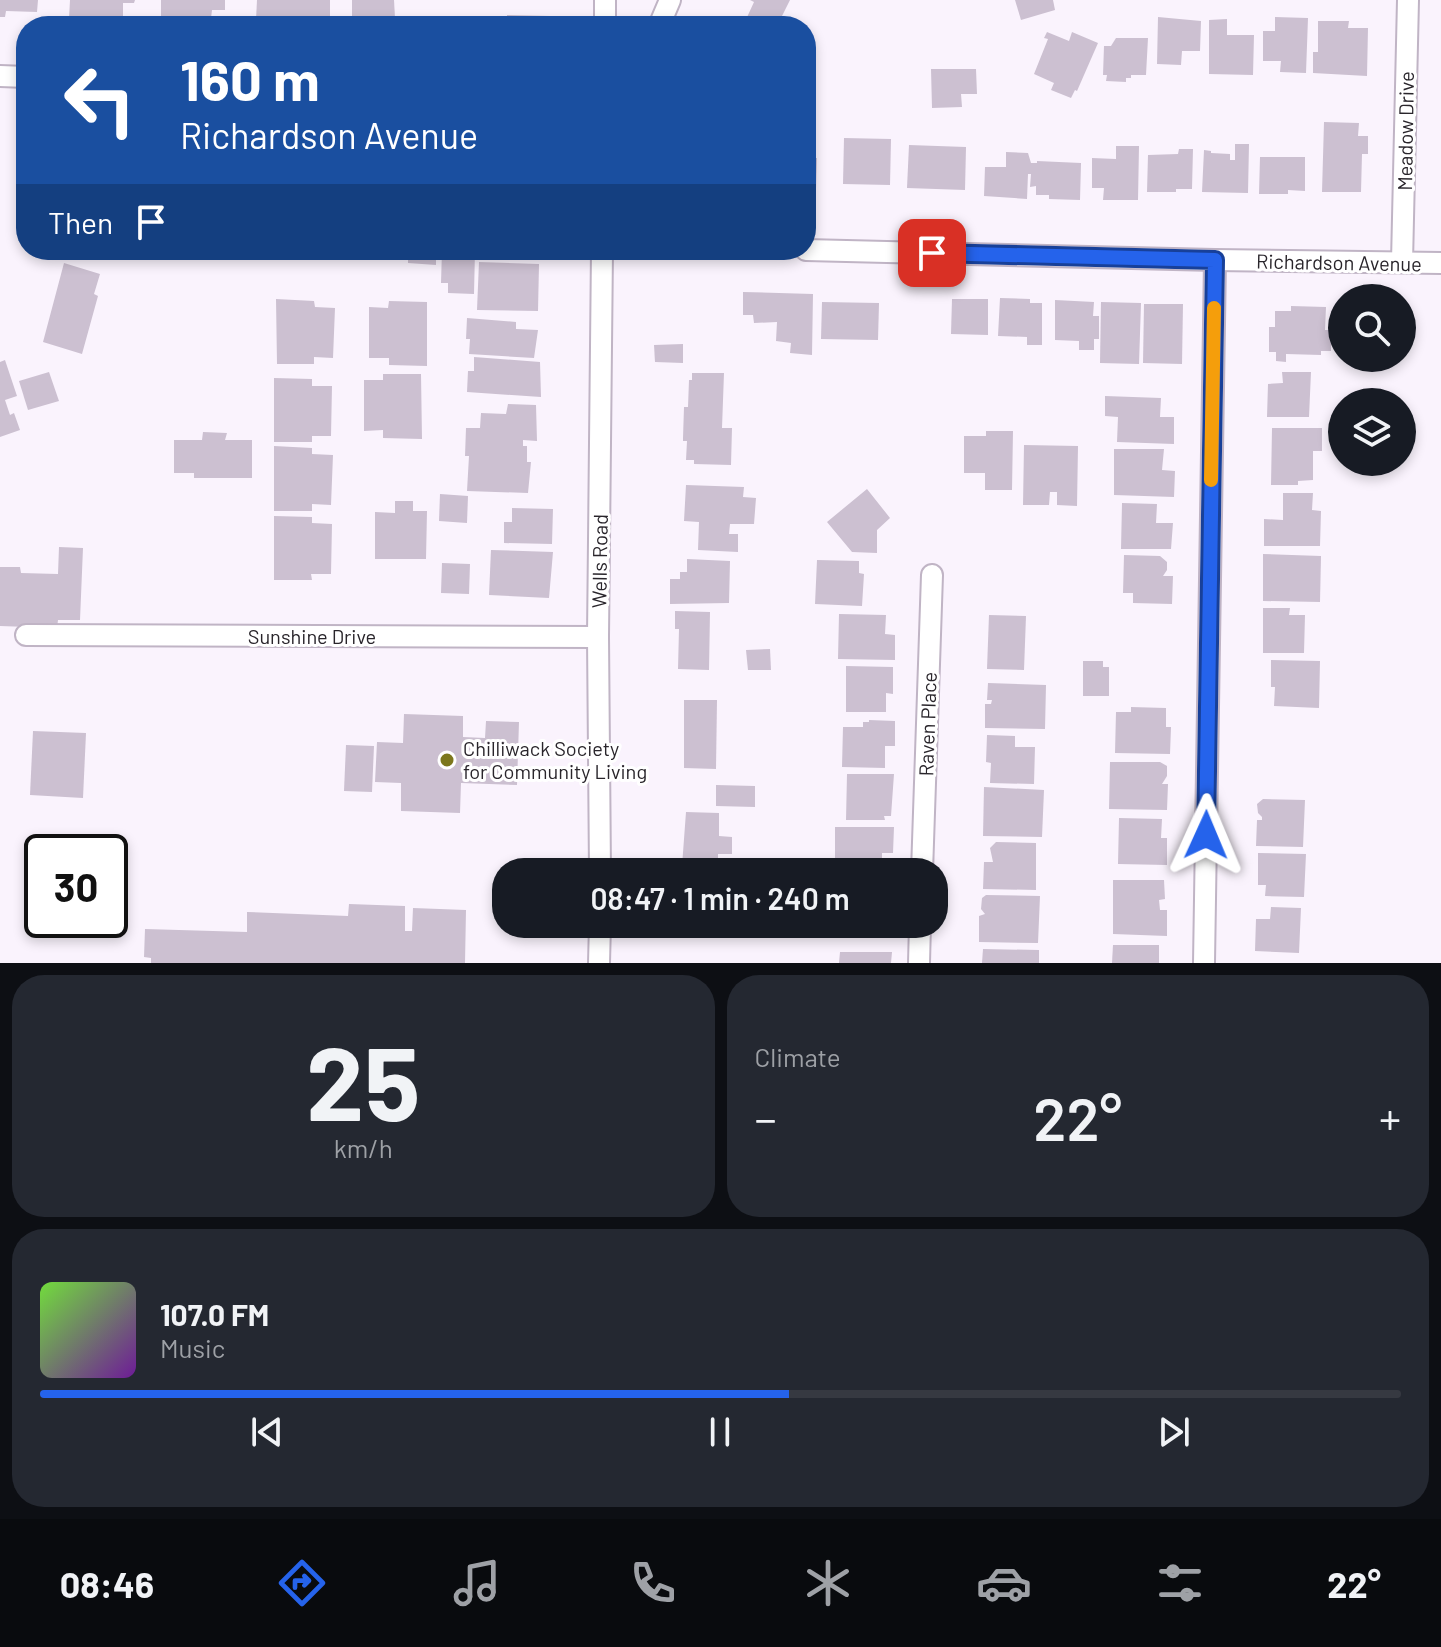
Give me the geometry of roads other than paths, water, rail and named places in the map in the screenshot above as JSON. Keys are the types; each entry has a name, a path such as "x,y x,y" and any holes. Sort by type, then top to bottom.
{"street":[{"name":"Meadow Drive","path":"1402,262 1408,0"},
{"path":"0,76 0,83"},
{"name":"Richardson Avenue","path":"816,250 1441,263"},
{"name":"Wells Road","path":"600,858 598,637 602,260"},
{"path":"1204,963 1215,260"},
{"name":"Raven Place","path":"922,858 932,575"},
{"name":"Sunshine Drive","path":"26,635 598,637"},
{"path":"599,963 600,938"},
{"path":"919,963 920,938"}],"place":[{"name":"Chilliwack Society for Community Living","path":"447,760"}]}
